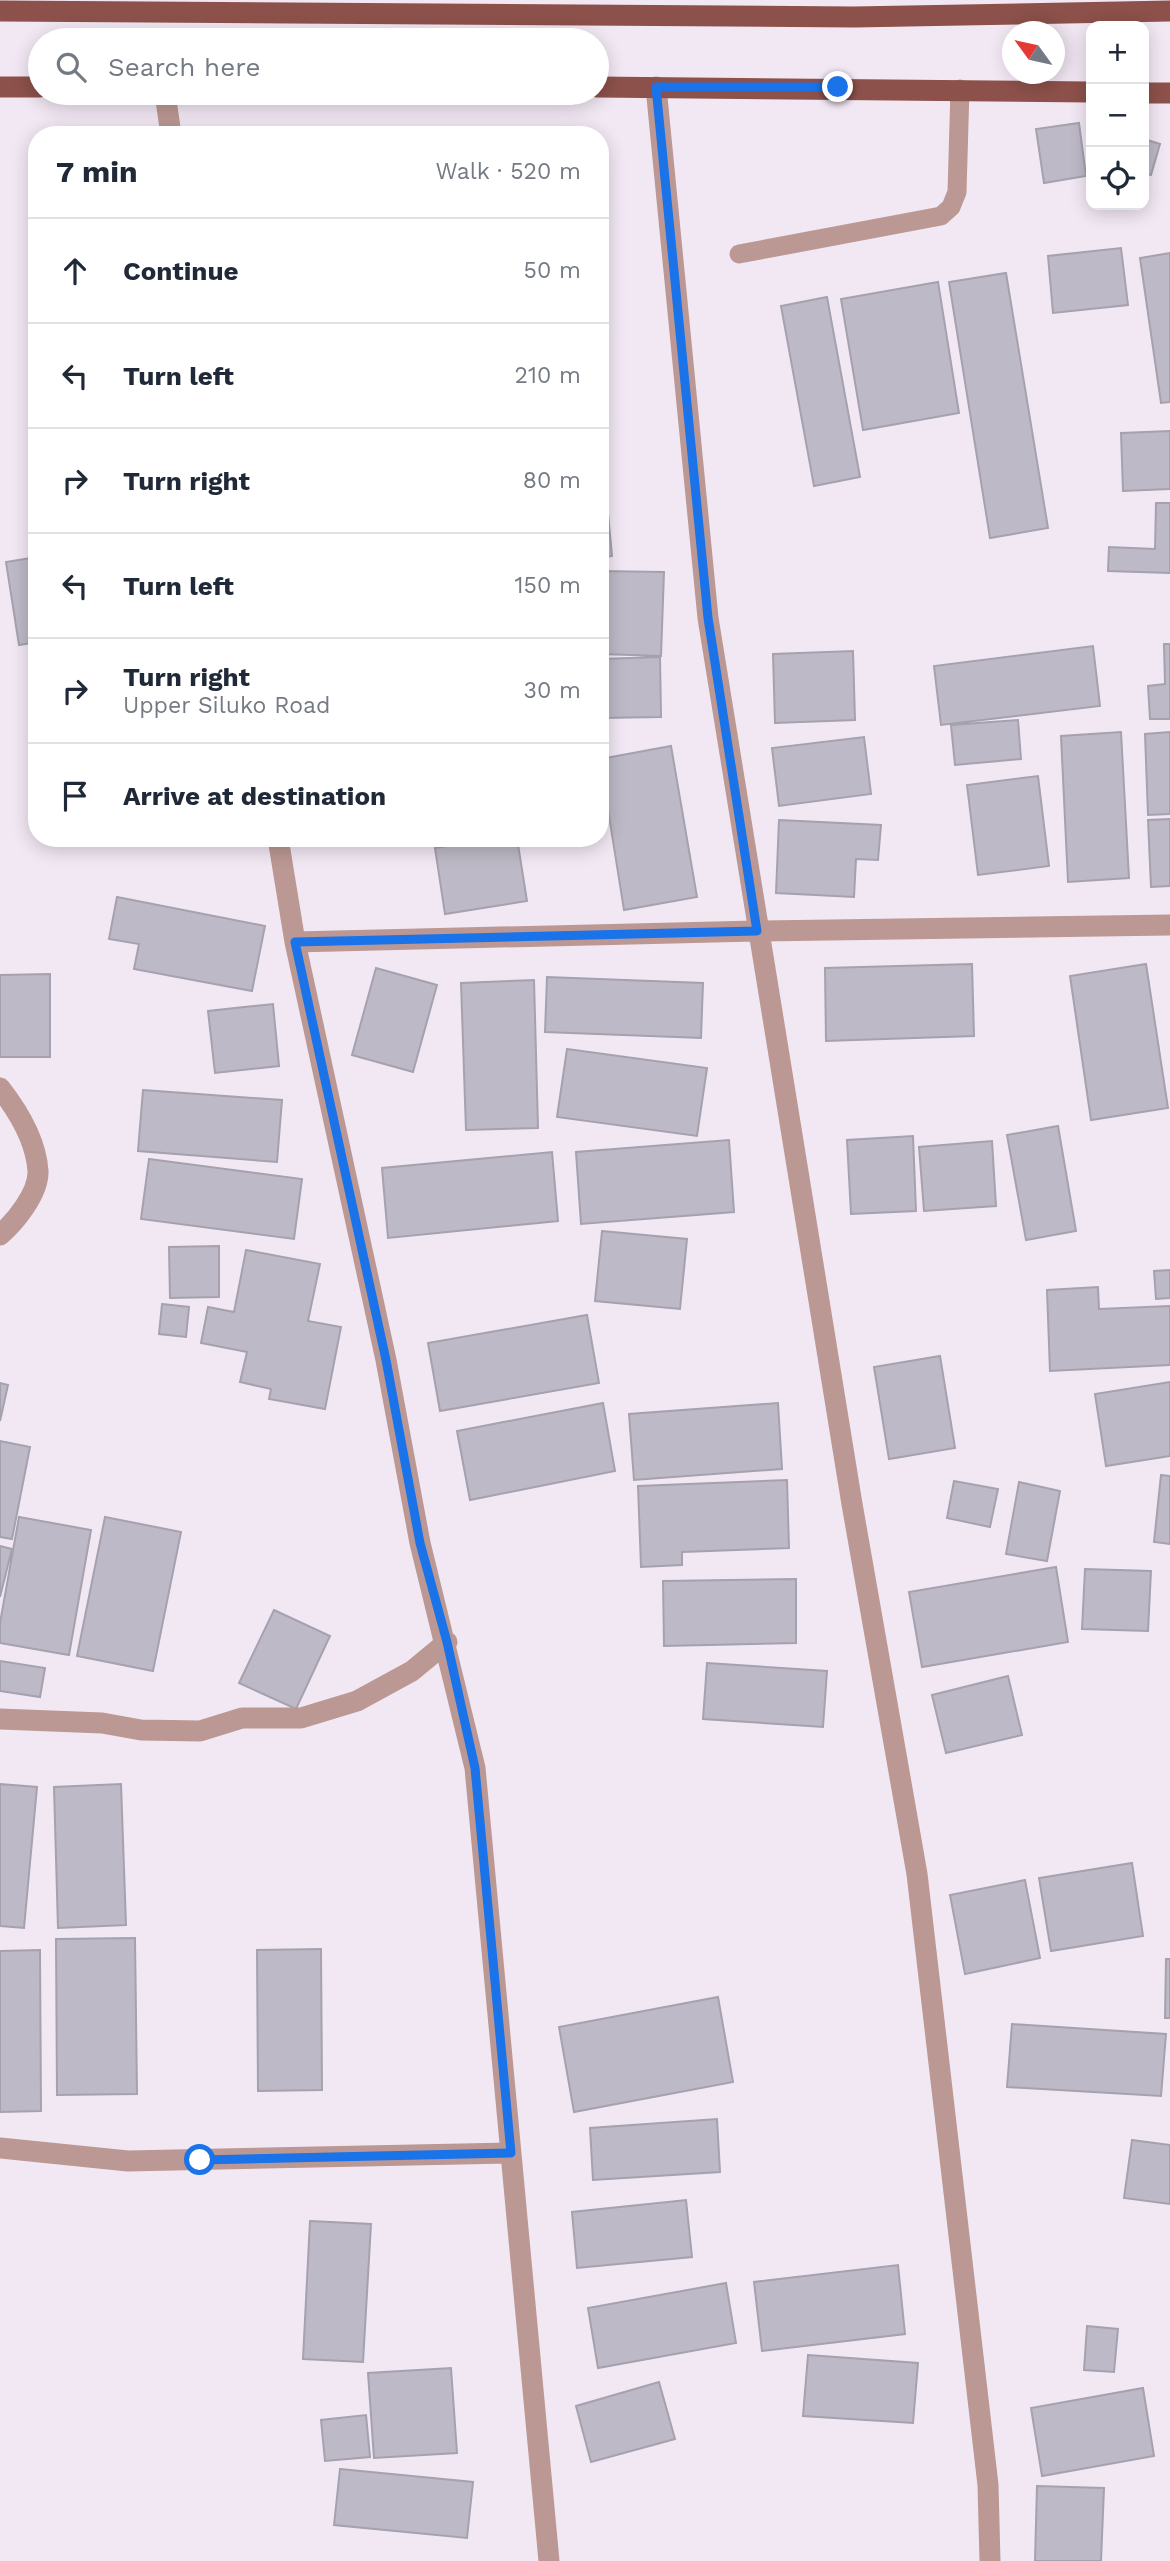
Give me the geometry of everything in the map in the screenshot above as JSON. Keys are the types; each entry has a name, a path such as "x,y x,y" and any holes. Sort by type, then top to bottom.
{"main road":[{"path":"0,11 74,6 1170,11"},
{"path":"0,87 28,87"},
{"path":"609,87 1086,92"},
{"path":"1149,93 1170,93"}],"street":[{"path":"656,87 708,618 757,931 917,1874 988,2485 990,2561"},
{"path":"167,105 170,126"},
{"path":"279,847 295,942 386,1360 420,1543 447,1642 475,1768 549,2561"},
{"path":"295,942 1170,925"},
{"path":"0,1088 22,1116 39,1173 21,1216 0,1235"},
{"path":"0,1719 102,1723 141,1730 200,1731 242,1718 301,1718 357,1701 412,1671 447,1642"},
{"path":"0,2148 128,2161 511,2153"}],"lane":[{"path":"738,254 941,216 951,207 957,192 960,89"}],"building":[{"path":"1079,123 1086,176 1044,183 1036,129"},
{"path":"1149,141 1160,144 1149,174"},
{"path":"1121,248 1128,305 1053,313 1048,256"},
{"path":"1170,253 1170,402 1161,403 1140,258"},
{"path":"1006,273 1048,528 990,538 949,282"},
{"path":"938,282 959,413 863,430 841,299"},
{"path":"827,297 860,477 814,486 781,306"},
{"path":"1170,431 1170,489 1123,491 1121,433"},
{"path":"1156,503 1170,503 1170,573 1108,571 1109,547 1155,549"},
{"path":"609,524 612,556 609,556"},
{"path":"28,558 28,644 19,645 6,562"},
{"path":"609,571 664,572 661,656 609,654"},
{"path":"1164,644 1170,644 1170,719 1150,719 1148,686 1165,684"},
{"path":"1093,646 1100,706 941,725 934,666"},
{"path":"853,651 855,720 775,723 773,654"},
{"path":"660,657 661,717 609,718 609,659"},
{"path":"1018,720 1021,759 955,765 951,725"},
{"path":"1121,732 1129,878 1068,882 1061,736"},
{"path":"1170,732 1170,814 1148,815 1145,734"},
{"path":"864,737 871,794 779,806 772,748"},
{"path":"671,746 697,897 624,910 609,816 609,757"},
{"path":"1038,776 1049,866 978,875 967,785"},
{"path":"1170,819 1170,886 1151,887 1148,820"},
{"path":"779,820 881,825 878,860 856,859 854,897 776,893"},
{"path":"518,847 527,901 445,914 435,848"},
{"path":"117,897 265,926 252,991 134,969 139,944 109,939"},
{"path":"972,964 974,1036 826,1041 825,968"},
{"path":"1146,964 1168,1108 1091,1120 1070,976"},
{"path":"376,968 437,985 413,1072 352,1055"},
{"path":"50,974 50,1057 0,1057 0,975"},
{"path":"547,977 703,983 701,1038 545,1032"},
{"path":"534,980 538,1128 466,1130 461,983"},
{"path":"273,1004 279,1066 215,1073 208,1011"},
{"path":"567,1049 707,1068 697,1136 557,1117"},
{"path":"143,1090 282,1100 277,1162 138,1151"},
{"path":"1058,1126 1076,1231 1026,1240 1007,1135"},
{"path":"913,1136 916,1211 851,1214 847,1140"},
{"path":"729,1140 734,1212 581,1224 576,1152"},
{"path":"992,1141 996,1206 924,1211 919,1147"},
{"path":"552,1152 558,1221 388,1238 382,1168"},
{"path":"149,1159 302,1179 294,1239 141,1219"},
{"path":"602,1231 687,1239 680,1309 595,1301"},
{"path":"219,1246 219,1297 170,1298 169,1247"},
{"path":"246,1250 320,1264 308,1321 341,1327 325,1409 269,1399 271,1389 240,1382 247,1352 201,1343 208,1307 234,1312"},
{"path":"1170,1270 1170,1298 1156,1299 1154,1271"},
{"path":"1098,1287 1099,1309 1170,1306 1170,1365 1050,1371 1047,1290"},
{"path":"162,1304 189,1307 186,1337 159,1334"},
{"path":"587,1315 599,1383 440,1411 428,1343"},
{"path":"940,1356 955,1448 889,1459 874,1367"},
{"path":"1170,1382 1170,1456 1106,1466 1095,1394"},
{"path":"0,1383 8,1385 0,1421"},
{"path":"603,1403 615,1471 470,1500 457,1431"},
{"path":"778,1403 782,1469 634,1480 629,1414"},
{"path":"0,1441 30,1447 12,1539 0,1537"},
{"path":"1161,1475 1170,1476 1170,1544 1154,1542"},
{"path":"787,1480 789,1548 682,1552 682,1565 641,1567 638,1486"},
{"path":"954,1481 998,1489 990,1527 947,1518"},
{"path":"1019,1482 1060,1491 1047,1561 1006,1554"},
{"path":"19,1517 91,1530 69,1655 0,1643 0,1623"},
{"path":"105,1517 181,1532 153,1671 77,1656"},
{"path":"0,1546 12,1549 0,1597"},
{"path":"1056,1567 1068,1642 922,1667 909,1592"},
{"path":"1085,1569 1151,1571 1148,1631 1082,1629"},
{"path":"796,1579 796,1643 664,1646 663,1581"},
{"path":"274,1610 330,1636 296,1709 239,1683"},
{"path":"0,1661 45,1668 40,1697 0,1691"},
{"path":"707,1663 827,1671 823,1727 703,1719"},
{"path":"1008,1676 1022,1735 946,1753 932,1695"},
{"path":"0,1784 37,1787 24,1928 0,1926"},
{"path":"121,1784 126,1925 58,1928 54,1787"},
{"path":"1132,1863 1143,1936 1051,1951 1039,1878"},
{"path":"1025,1880 1040,1958 965,1974 950,1895"},
{"path":"135,1938 137,2094 57,2095 56,1939"},
{"path":"321,1949 322,2090 258,2091 257,1950"},
{"path":"40,1950 41,2111 0,2112 0,1951"},
{"path":"1166,1959 1170,1959 1170,2018 1165,2018"},
{"path":"718,1997 733,2082 574,2112 559,2027"},
{"path":"1012,2024 1166,2034 1161,2096 1007,2087"},
{"path":"717,2119 720,2172 593,2180 590,2128"},
{"path":"1132,2140 1170,2145 1170,2204 1124,2198"},
{"path":"686,2200 692,2257 577,2268 572,2212"},
{"path":"310,2221 371,2224 363,2362 303,2359"},
{"path":"898,2265 905,2334 762,2351 754,2282"},
{"path":"726,2283 736,2343 598,2368 588,2308"},
{"path":"1087,2326 1118,2329 1114,2372 1084,2370"},
{"path":"808,2355 918,2363 913,2423 803,2416"},
{"path":"451,2368 457,2453 374,2458 368,2373"},
{"path":"659,2382 675,2439 591,2462 576,2406"},
{"path":"1143,2388 1154,2456 1042,2476 1031,2408"},
{"path":"366,2415 370,2457 325,2461 321,2420"},
{"path":"340,2469 473,2482 467,2538 334,2525"},
{"path":"1037,2486 1104,2488 1101,2561 1035,2561"}],"route":[{"path":"200,2160 511,2153 475,1768 447,1642 420,1543 386,1360 295,942 757,931 708,618 656,87 838,87"}]}
